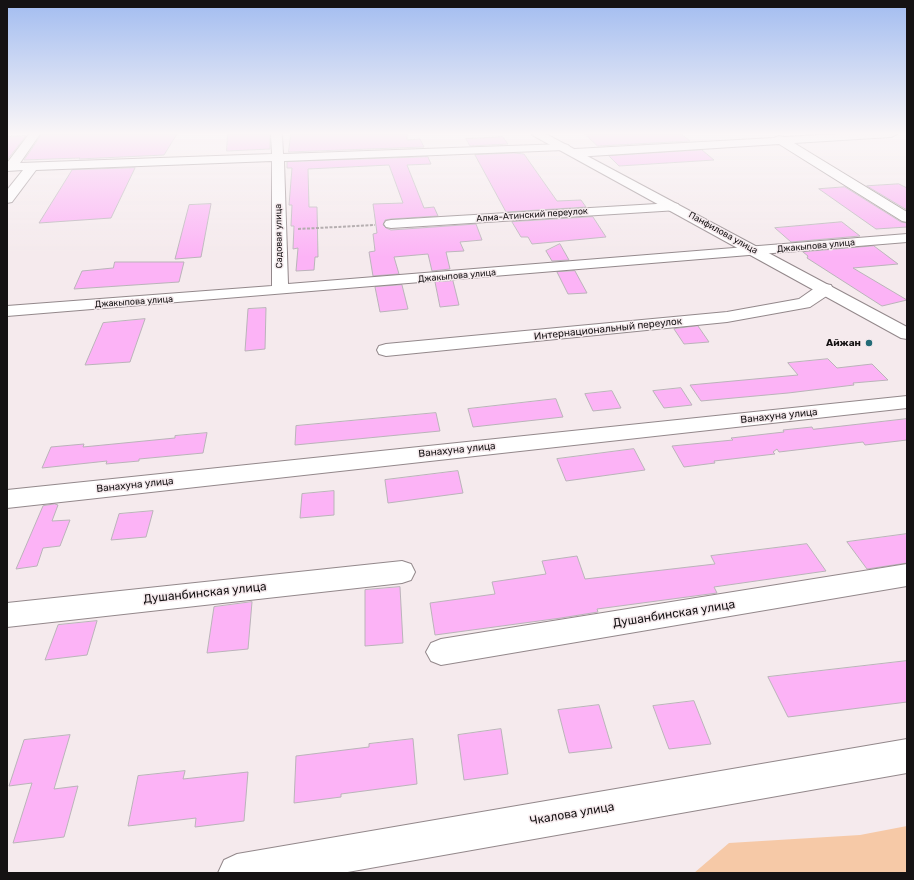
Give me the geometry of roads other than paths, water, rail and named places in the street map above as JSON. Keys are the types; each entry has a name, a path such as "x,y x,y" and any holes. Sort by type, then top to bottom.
{"street":[{"path":"8,198 26,175"},
{"name":"Садовая улица","path":"278,175 280,290"},
{"name":"Панфилова улица","path":"615,175 907,334"},
{"path":"838,175 907,218"},
{"name":"Алма-Атинский переулок","path":"391,224 673,207"},
{"name":"Джакыпова улица","path":"7,311 907,238"},
{"name":"Интернациональный переулок","path":"386,350 727,317 804,303 825,289"},
{"name":"Ванахуна улица","path":"7,499 907,402"},
{"name":"Душанбинская улица","path":"7,615 402,572"},
{"name":"Душанбинская улица","path":"441,652 907,575"},
{"name":"Чкалова улица","path":"237,873 907,756"}],"place":[{"name":"Айжан","path":"869,343"}]}
